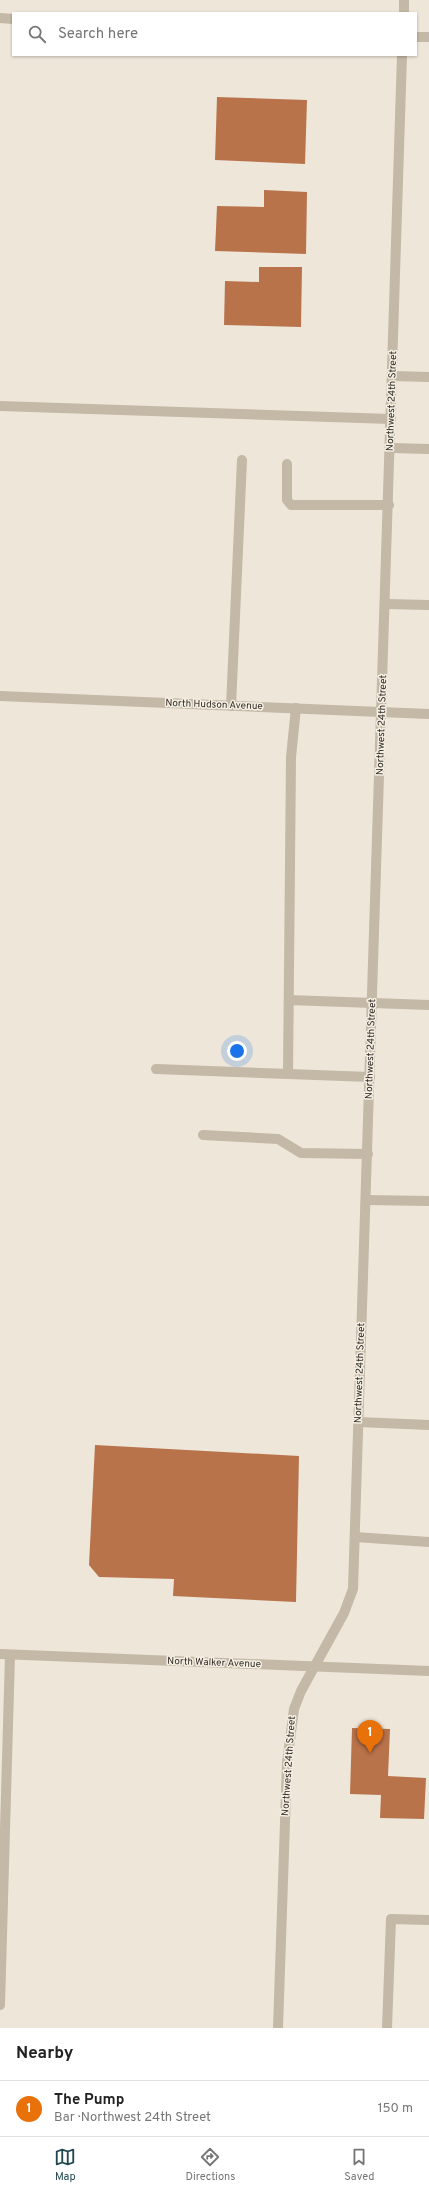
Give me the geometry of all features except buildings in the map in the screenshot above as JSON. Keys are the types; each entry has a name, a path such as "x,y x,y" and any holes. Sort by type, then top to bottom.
{"street":[{"path":"404,0 404,12"},
{"path":"0,18 12,19"},
{"path":"417,37 429,37"},
{"name":"Northwest 24th Street","path":"278,2028 287,1763 294,1709 344,1613 353,1589 391,448 402,56"},
{"path":"393,376 429,377"},
{"path":"0,406 391,419"},
{"path":"391,448 429,449"},
{"path":"231,706 242,460"},
{"path":"287,464 286,500 291,505 389,505"},
{"path":"386,604 429,605"},
{"name":"North Hudson Avenue","path":"0,696 429,714"},
{"path":"288,1074 292,757 296,708"},
{"path":"289,1000 429,1005"},
{"path":"156,1069 370,1077"},
{"path":"203,1135 278,1139 301,1153 368,1154"},
{"path":"366,1200 429,1201"},
{"path":"358,1422 429,1425"},
{"path":"355,1537 429,1542"},
{"path":"0,2005 5,1654"},
{"name":"North Walker Avenue","path":"5,1654 429,1671"},
{"path":"387,2028 391,1919 429,1920"}],"place":[{"name":"The Pump","path":"370,1753"}]}
